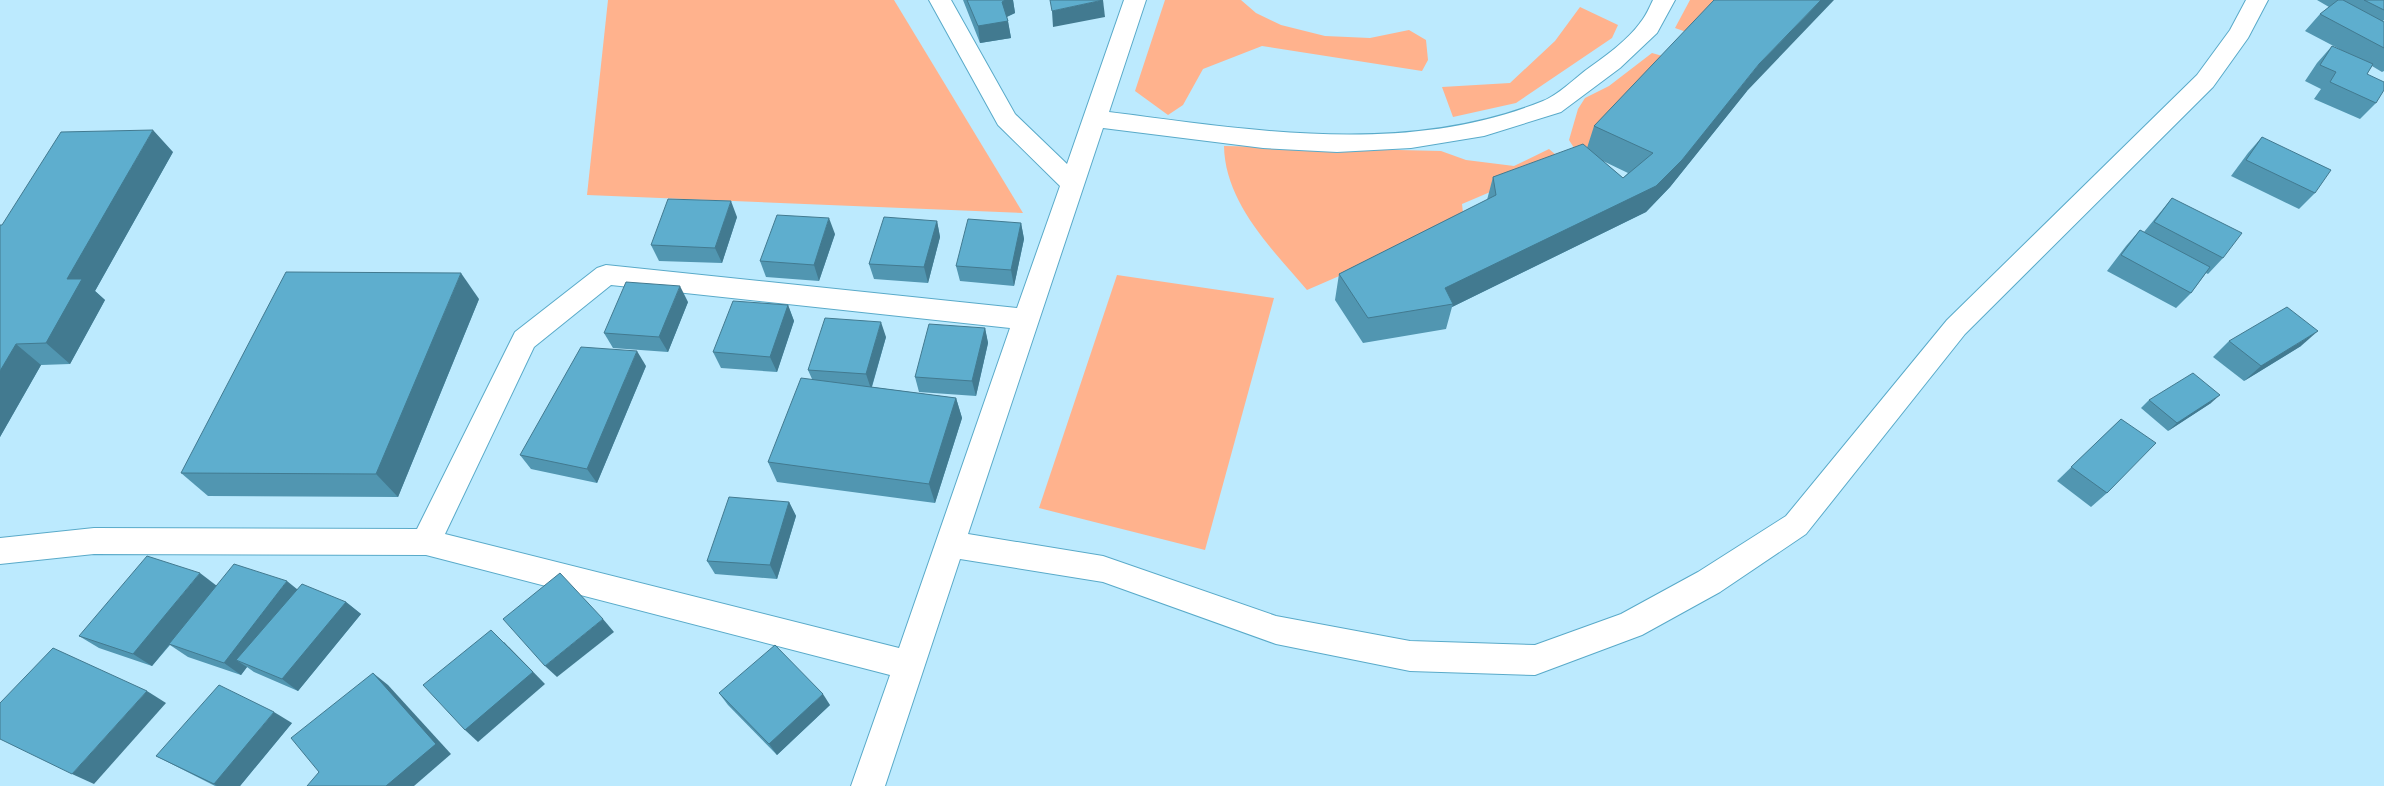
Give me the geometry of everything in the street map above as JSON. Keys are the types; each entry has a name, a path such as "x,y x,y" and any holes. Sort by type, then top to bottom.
{"street":[{"path":"940,0 1006,119 1072,184"},
{"path":"868,786 1028,320 1135,0"},
{"path":"1096,119 1263,140 1337,144 1411,140 1484,128 1553,106 1618,57 1649,28 1664,0"},
{"path":"951,544 1103,569 1276,630 1410,656 1535,660 1631,625 1709,582 1796,525 1956,327 2205,81 2240,33 2257,0"},
{"path":"426,542 524,340 606,275 1028,320"},
{"path":"0,551 94,541 426,542 909,665"}],"shaded area":[{"path":"608,0 894,0 1023,213 587,195"},
{"path":"1165,0 1241,0 1256,13 1281,25 1325,36 1370,38 1409,30 1426,40 1428,60 1422,71 1262,46 1203,69 1183,105 1168,115 1135,91"},
{"path":"1690,0 1721,0 1692,34 1675,28"},
{"path":"1580,7 1618,25 1612,38 1516,103 1453,117 1442,87 1510,83 1555,41"},
{"path":"1652,53 1666,57 1585,165 1569,140 1578,109 1585,98 1609,86"},
{"path":"1224,146 1441,151 1466,160 1514,166 1549,149 1563,161 1462,204 1464,222 1307,290 1279,258 1241,206 1232,187 1226,167"},
{"path":"1117,275 1274,298 1205,550 1039,508"}],"building":[{"path":"967,0 1005,0 1002,2 1008,21 978,26"},
{"path":"1050,0 1103,0 1052,11"},
{"path":"1714,0 1821,0 1759,64 1682,160 1656,186 1445,288 1453,304 1368,318 1339,274 1496,195 1493,177 1583,144 1623,178 1653,153 1594,126"},
{"path":"2338,0 2343,0 2384,22 2384,48 2320,14"},
{"path":"2364,0 2384,0 2384,10"},
{"path":"2332,46 2373,64 2367,74 2384,82 2384,90 2376,103 2330,82 2336,72 2320,65"},
{"path":"153,130 67,279 82,279 46,343 16,344 0,371 0,225 2,225 61,132"},
{"path":"2262,137 2331,170 2315,193 2246,160"},
{"path":"2172,198 2242,233 2223,258 2154,222"},
{"path":"668,199 731,201 715,248 651,245"},
{"path":"777,215 829,218 814,265 760,261"},
{"path":"884,217 937,221 924,267 869,264"},
{"path":"968,219 1021,223 1011,270 956,266"},
{"path":"2140,230 2210,267 2191,293 2121,255"},
{"path":"286,272 461,273 376,474 181,473"},
{"path":"626,282 680,286 659,337 604,333"},
{"path":"733,301 788,305 770,357 713,352"},
{"path":"2287,307 2318,331 2261,366 2229,341"},
{"path":"825,318 881,322 866,374 808,370"},
{"path":"929,324 985,328 972,381 915,377"},
{"path":"581,347 637,351 587,469 520,455"},
{"path":"2193,373 2220,395 2177,423 2149,400"},
{"path":"801,378 956,398 929,484 768,462"},
{"path":"2121,419 2156,443 2107,493 2071,467"},
{"path":"729,497 789,502 770,565 707,561"},
{"path":"147,556 200,573 133,654 79,636"},
{"path":"234,564 287,581 224,663 169,644"},
{"path":"560,573 603,619 545,666 503,619"},
{"path":"302,584 346,602 282,679 236,660"},
{"path":"491,630 533,672 465,730 423,685"},
{"path":"775,645 823,694 769,744 719,693"},
{"path":"53,648 147,691 72,774 0,739 0,703"},
{"path":"373,673 436,744 386,786 307,786 319,772 291,738"},
{"path":"219,685 274,712 214,784 156,756"}]}
